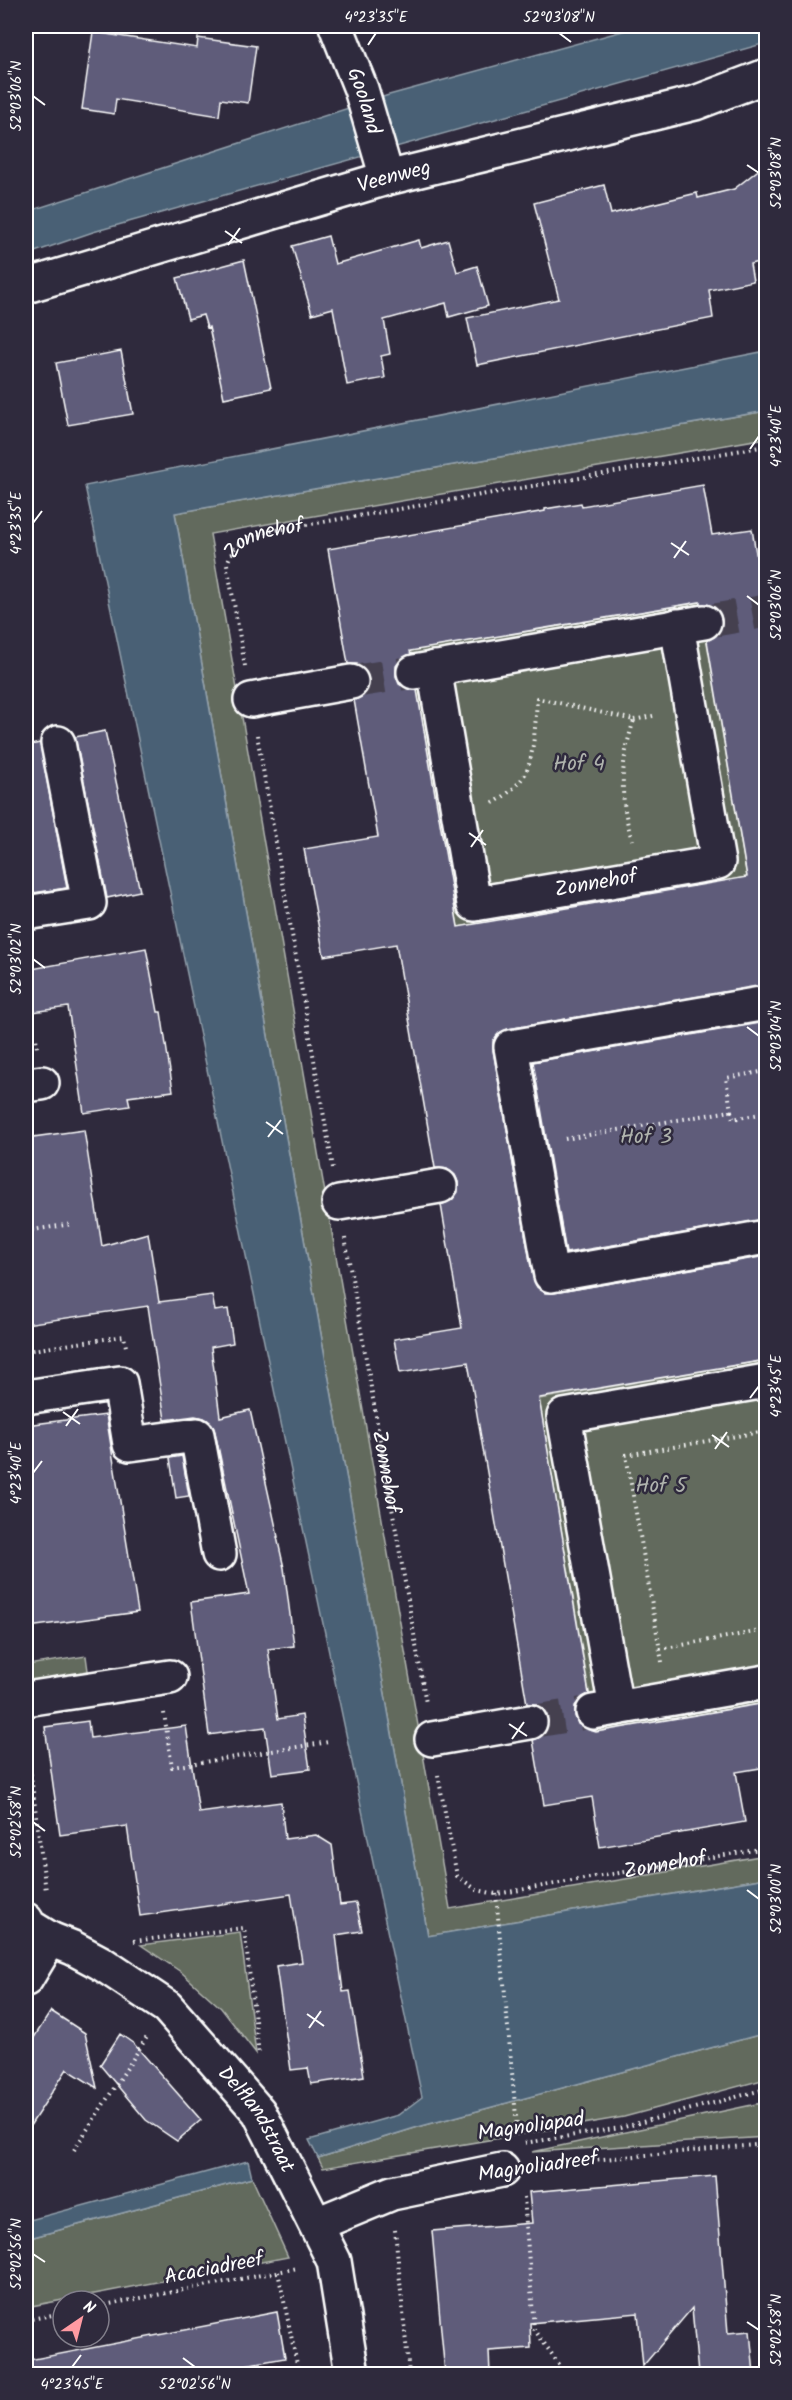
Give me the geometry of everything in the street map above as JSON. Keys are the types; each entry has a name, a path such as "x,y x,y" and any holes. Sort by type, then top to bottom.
{"street":[{"name":"Gooland","path":"336,26 361,89 384,169"},
{"name":"Veenweg","path":"27,281 384,169 695,103 766,76"},
{"name":"Zonnehof","path":"691,624 718,862 474,904 459,819 424,670 691,624"},
{"path":"251,700 351,682"},
{"path":"26,913 89,903 58,743"},
{"path":"766,1003 511,1047 551,1275 766,1237"},
{"path":"339,1203 440,1186"},
{"path":"766,1381 564,1416 604,1710 766,1682"},
{"path":"26,1397 120,1383 130,1444 197,1435 219,1554"},
{"path":"26,1699 170,1677"},
{"path":"432,1739 530,1722"},
{"path":"28,1975 52,1937"},
{"name":"Delflandstraat","path":"52,1937 167,2007 260,2112 334,2261 352,2374"},
{"name":"Magnoliadreef","path":"317,2224 392,2193 514,2161"}],"path":[{"name":"Zonnehof","path":"766,446 277,530 243,540 233,549 227,564 457,1876 477,1890 496,1894 766,1848"},
{"path":"459,819 500,799 525,774 535,733 537,698 634,720 626,747 622,786 623,812 643,874"},
{"path":"766,1071 726,1078 733,1119 766,1113"},
{"path":"528,1146 731,1111"},
{"path":"26,1231 72,1224"},
{"path":"668,1699 626,1455 766,1431 766,1437"},
{"path":"660,1648 766,1630"},
{"path":"170,1677 162,1697 172,1767 329,1742"},
{"path":"26,1738 52,1937 141,1940 244,1928 259,2056"},
{"path":"496,1894 514,2161 534,2329 566,2374"},
{"path":"74,2150 167,2007"},
{"name":"Magnoliapad","path":"514,2161 620,2128 766,2089"},
{"name":"Magnoliadreef","path":"514,2161 575,2161 766,2144"},
{"path":"392,2193 409,2374"},
{"name":"Acaciadreef","path":"111,2304 334,2261"},
{"path":"278,2272 299,2374"},
{"path":"26,2320 51,2315"},
{"path":"26,2366 27,2374"}],"green space":[{"path":"766,411 766,438 210,534 450,1909 766,1855 766,1878 428,1936 175,513"},
{"name":"Hof 4","path":"700,602 747,877 458,927 410,651"},
{"name":"Hof 5","path":"766,1360 766,1703 596,1732 539,1399"},
{"path":"86,1656 89,1678 31,1686 27,1665"},
{"path":"240,1932 256,2053 221,2008 181,1972 141,1945"},
{"path":"766,2033 766,2079 624,2117 323,2168 318,2158 418,2127"},
{"path":"766,2102 766,2137 532,2152"},
{"path":"252,2178 288,2257 111,2291 51,2289 51,2302 26,2307 26,2239"}],"water":[{"path":"641,26 766,26 766,43 93,232 26,255 26,212 389,95"},
{"path":"766,351 766,411 175,513 428,1936 766,1878 766,2033 418,2127 318,2158 309,2140 398,2115 422,2097 85,486"},
{"path":"248,2161 252,2178 26,2239 26,2221"}],"building":[{"path":"93,32 197,48 198,38 256,46 248,103 221,99 219,116 116,99 114,114 82,109"},
{"path":"766,164 766,260 750,264 753,281 709,290 713,318 477,365 467,318 559,299 534,203 604,185 611,214 697,193 698,198 734,189"},
{"path":"328,236 335,264 419,240 421,248 448,240 457,272 477,266 488,306 449,317 446,303 384,320 390,354 381,356 385,378 347,385 333,308 312,314 292,246"},
{"path":"244,260 271,388 224,398 209,327 207,328 203,315 188,319 177,278"},
{"path":"121,351 133,414 68,425 56,363"},
{"path":"703,485 712,535 752,529 766,614 766,985 508,1029 499,1033 493,1041 533,1278 537,1287 545,1293 554,1293 766,1256 766,1360 539,1398 589,1694 581,1698 575,1706 578,1724 596,1732 766,1703 766,1767 736,1772 745,1822 600,1847 592,1797 544,1805 533,1740 542,1736 547,1729 549,1719 544,1710 536,1704 527,1704 468,1362 400,1373 394,1339 462,1328 441,1205 452,1200 458,1192 458,1182 455,1175 447,1169 435,1168 396,944 324,956 304,849 378,837 354,700 363,696 368,689 369,679 365,669 357,664 348,664 328,549 545,511 545,509 581,503 582,506","holes":["700,602 700,604 711,605 718,610 722,618 722,628 716,636 707,641 747,877 458,927 417,690 407,689 399,684 396,666 402,658 411,654 410,651"]},
{"path":"105,731 140,891 107,898 75,737"},
{"path":"40,743 67,888 26,894 26,746"},
{"path":"146,948 158,1012 161,1012 173,1091 128,1097 130,1106 84,1113 68,1007 26,1013 26,970"},
{"name":"Hof 3","path":"766,1022 766,1219 566,1253 533,1062"},
{"path":"84,1130 102,1246 148,1233 159,1302 212,1295 215,1311 228,1309 233,1343 211,1347 220,1417 250,1410 284,1568 294,1646 268,1649 278,1719 302,1715 310,1769 272,1774 265,1727 209,1735 191,1602 249,1594 212,1424 204,1418 195,1416 165,1420 148,1306 26,1324 26,1138"},
{"path":"106,1415 138,1612 29,1627 28,1624 26,1625 26,1425"},
{"path":"182,1456 189,1496 176,1498 170,1458"},
{"path":"88,1721 90,1738 186,1726 199,1813 281,1802 285,1839 316,1835 332,1845 340,1905 356,1903 362,1931 336,1935 343,1992 350,1991 364,2076 311,2084 308,2068 291,2070 276,1966 302,1962 291,1894 140,1916 127,1826 60,1835 45,1727"},
{"path":"51,2011 85,2033 97,2088 67,2069 26,2132 26,2050"},
{"path":"120,2034 134,2044 201,2120 177,2141 146,2120 100,2065"},
{"path":"715,2176 728,2333 750,2331 754,2374 698,2374 692,2308 643,2366 638,2313 530,2323 531,2348 489,2351 490,2374 445,2374 432,2231 532,2223 529,2192"},
{"path":"277,2312 285,2358 194,2374 30,2374 29,2360 86,2349 111,2349 111,2344"}],"tunnel":[{"path":"704,622 766,611"},
{"path":"351,682 414,672"},
{"path":"530,1722 593,1712"}]}
